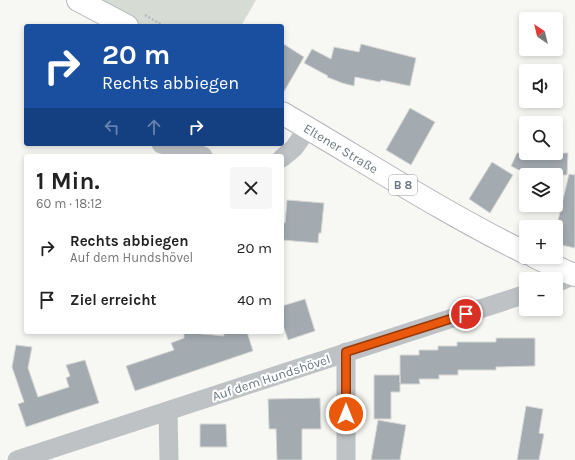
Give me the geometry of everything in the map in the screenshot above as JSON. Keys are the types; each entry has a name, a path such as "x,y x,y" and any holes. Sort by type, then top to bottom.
{"main road":[{"path":"78,0 123,24"},
{"name":"Eltener Straße","path":"284,114 400,184 519,249"},
{"path":"550,264 575,275"}],"street":[{"path":"284,156 294,148 308,128"},
{"path":"150,154 158,146"},
{"path":"174,146 197,154"},
{"path":"563,280 575,275"},
{"name":"Auf dem Hundshövel","path":"17,460 519,296"},
{"path":"346,352 346,460"},
{"path":"168,411 169,460"}],"shaded area":[{"path":"78,0 256,0 242,24 122,24"}],"building":[{"path":"284,44 304,57 284,92"},
{"path":"361,44 416,58 410,86 381,80 380,82 355,77 354,86 327,77 328,76 304,63 312,49 331,59 334,47 359,52"},
{"path":"410,108 435,122 411,165 386,150"},
{"path":"517,153 519,153 519,160 563,160 563,153 568,153 567,175 563,175 563,168 519,168 519,170 511,166"},
{"path":"492,162 513,175 490,213 469,199"},
{"path":"569,174 575,175 575,248 563,245 563,220 558,220 560,212 563,212 563,199"},
{"path":"287,200 324,203 321,233 319,233 318,243 284,240"},
{"path":"305,299 315,331 288,340 284,328 284,305"},
{"path":"184,334 224,336 224,334 248,334 253,351 135,391 126,366 174,350 171,343 184,338"},
{"path":"496,338 535,338 535,366 496,367 496,370 458,370 458,375 439,375 439,379 419,379 420,384 400,384 400,392 391,392 391,419 374,419 374,375 400,375 400,355 419,355 419,350 438,350 438,346 457,346 457,342 496,342"},
{"path":"16,345 32,347 28,368 38,397 69,387 66,378 70,376 66,365 85,360 99,403 26,427 18,404 24,402 12,367"},
{"path":"320,398 321,429 302,429 302,460 277,460 276,429 269,429 268,399"},
{"path":"526,406 543,409 539,433 544,434 539,460 517,460"},
{"path":"378,420 406,425 400,460 371,460"},
{"path":"200,424 226,424 227,447 200,447"}],"route":[{"path":"346,414 346,352 466,314"}]}
